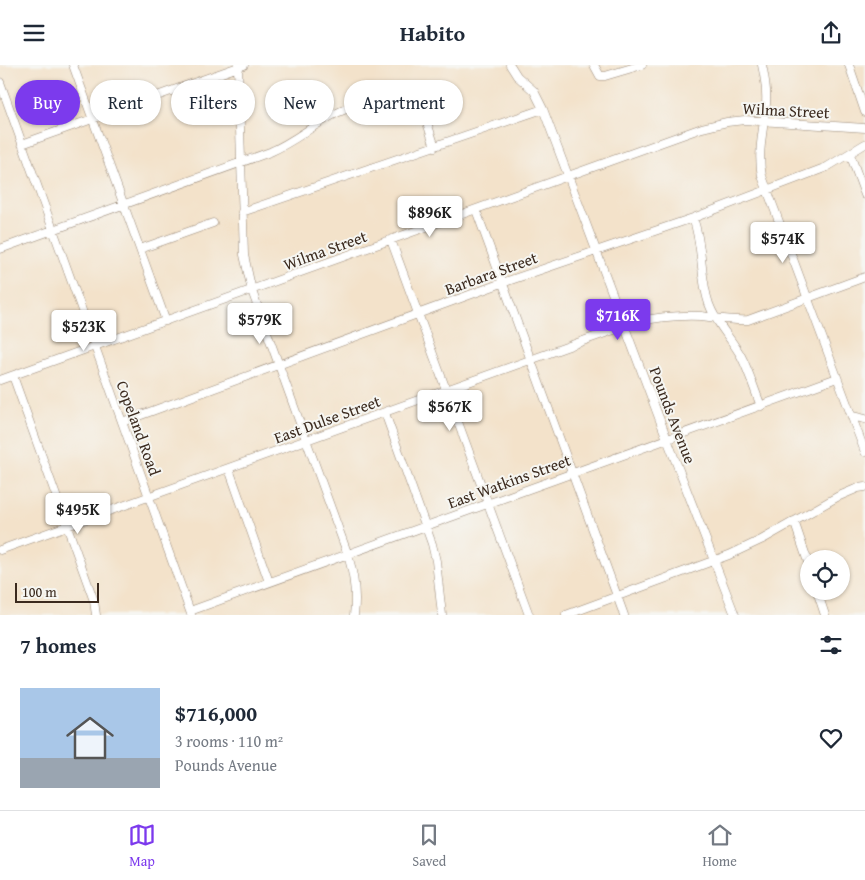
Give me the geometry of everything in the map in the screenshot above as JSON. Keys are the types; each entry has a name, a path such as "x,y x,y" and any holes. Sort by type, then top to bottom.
{"street":[{"path":"74,65 90,110"},
{"name":"Pounds Avenue","path":"510,65 517,76 534,91 543,109 735,615"},
{"path":"594,65 601,76 612,75 642,65"},
{"path":"762,65 766,94 760,162 767,189 865,452"},
{"path":"849,65 865,112"},
{"path":"161,94 240,66 239,115 244,255 252,291 348,555 354,575 356,595 354,615"},
{"name":"Copeland Road","path":"0,82 191,613"},
{"path":"0,249 286,145 319,123 354,106 406,91 416,96 420,101 435,147"},
{"path":"242,212 543,109"},
{"path":"22,145 90,120"},
{"name":"Wilma Street","path":"0,381 702,128 746,120 865,129"},
{"path":"95,125 166,321"},
{"name":"Barbara Street","path":"122,421 502,283 693,218 818,170 865,144"},
{"path":"850,154 865,195"},
{"path":"476,210 624,615"},
{"path":"693,218 700,237 704,288 715,319 740,355 761,406"},
{"path":"140,249 212,223"},
{"path":"391,241 529,615"},
{"name":"East Dulse Street","path":"0,550 625,326 654,318 671,316 737,321 748,320 865,277"},
{"path":"13,376 94,601 96,615"},
{"name":"East Watkins Street","path":"191,613 269,582 348,555 425,525 489,504 837,378"},
{"path":"386,413 436,561 442,615"},
{"path":"852,416 865,419"},
{"path":"229,469 269,582"},
{"path":"566,615 746,547 837,497 865,487"},
{"path":"794,521 804,550"},
{"path":"820,600 825,615"}]}
